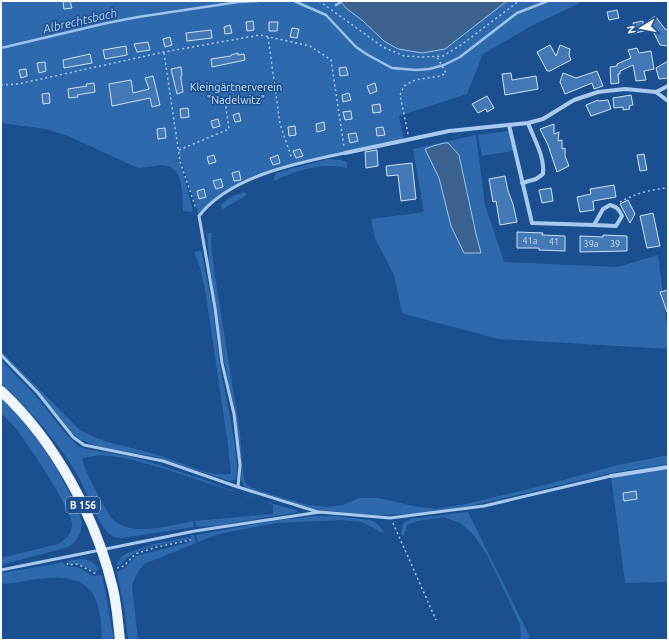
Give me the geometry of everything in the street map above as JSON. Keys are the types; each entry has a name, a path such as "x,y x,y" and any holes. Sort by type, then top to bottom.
{"main road":[{"name":"B 156","path":"1,391 36,429 74,487 102,549 113,591 120,640"}],"street":[{"path":"656,92 668,86"},
{"path":"345,153 449,131 528,123 543,119 574,100 598,92 625,89 656,92 668,101"},
{"path":"522,183 536,179 543,174 544,167 528,123"},
{"path":"509,125 532,223 616,226 622,216 616,206 610,205 603,209 594,225"},
{"path":"611,476 668,466"}],"lane":[{"path":"238,487 240,466 234,414 222,363 215,308 199,216 207,207 223,194 252,179 294,164 345,153"},
{"path":"1,355 38,393 73,436 84,445 163,462 320,512 390,518 484,506 611,476"},
{"path":"1,570 195,531 320,512"}],"path":[{"path":"319,1 383,47 404,56 437,57 443,56 461,45 519,1"},
{"path":"1,86 18,84 164,52 260,35 310,46 331,60 345,153"},
{"path":"268,37 280,124 294,164"},
{"path":"164,52 180,161 199,216"},
{"path":"410,139 400,95 404,86 415,80 441,76 446,73 437,57"},
{"path":"179,150 229,129 225,101"},
{"path":"616,206 620,202 631,197 658,189 668,188"},
{"path":"390,518 436,620"},
{"path":"61,558 68,565 78,564 94,573 108,571 124,566 134,554 157,547 190,540"}],"green space":[{"name":"Kleingärtnerverein \"Nadelwitz\"","path":"1,1 584,1 531,26 483,54 467,94 399,116 404,141 335,154 266,173 221,196 199,216 181,160 170,163 180,161 193,211 191,212 183,211 181,182 175,170 169,167 159,165 138,168 68,136 46,129 1,123"},
{"path":"509,131 513,151 482,156 478,135"},
{"path":"476,135 485,205 504,262 618,267 658,255 668,333 668,349 499,339 404,314 402,312 394,275 375,238 371,219 424,212 413,149"},
{"path":"328,159 347,162 347,168 328,166 310,168 292,173 274,181 276,173"},
{"path":"245,192 247,195 223,210 220,206 230,197"},
{"path":"207,233 212,233 211,243 214,270 240,433 243,473 245,482 250,487 308,505 328,507 343,505 359,498 379,498 413,506 436,509 466,504 549,484 614,466 668,455 668,464 616,472 470,506 411,514 359,514 313,509 245,487 241,480 234,410 207,260 209,259"},
{"path":"201,251 213,313 220,366 235,443 237,472 235,480 230,481 156,457 101,447 81,440 73,434 39,392 1,354 1,351 80,430 109,442 158,455 203,471 231,474 205,289 200,267 194,252"},
{"path":"1,360 35,395 66,434 78,446 86,449 147,461 208,481 243,495 165,469 126,458 100,455 82,458 89,477 105,509 115,521 123,526 142,529 164,527 193,521 194,527 122,538 111,535 100,521 78,476 62,451 33,416 1,384"},
{"path":"1,398 26,425 48,456 67,488 82,522 78,537 68,547 1,565 1,558 58,544 68,536 72,525 65,505 48,475 14,426 1,413"},
{"path":"668,467 668,582 625,583 611,476"},
{"path":"253,498 296,510 298,512 216,526 196,527 195,521 273,514 273,505"},
{"path":"468,512 530,637 524,640 517,640 521,637 520,624 487,555 473,534 460,523 444,517 417,521 407,525 404,536 401,534 403,523 411,519"},
{"path":"315,516 336,516 369,520 375,522 384,531 383,533 362,522 341,520 276,523 219,534 198,542 196,535 272,521"},
{"path":"191,535 194,535 196,543 144,564 136,575 132,586 138,640 128,640 125,613 117,572 124,569 136,556 190,542"},
{"path":"189,537 189,539 153,546 131,555 118,566 117,564 121,557 127,553 154,544"},
{"path":"80,559 91,561 99,569 95,572 79,564 68,564 68,561"},
{"path":"62,562 67,566 80,568 93,576 102,575 114,640 102,640 98,605 91,592 85,585 77,581 59,578 1,583 1,573"}],"shaded area":[{"path":"340,1 507,1 445,49 422,53 398,49 384,41"},
{"path":"448,143 459,155 481,253 464,253 451,226 439,178 425,149"}],"building":[{"path":"70,1 72,8 64,9 63,2"},
{"path":"617,10 619,18 609,20 607,12"},
{"path":"655,16 665,29 668,30 668,46 660,45 652,29 631,34 635,31 633,23 643,21 643,25"},
{"path":"253,21 254,30 247,31 246,22"},
{"path":"269,22 278,22 277,31 269,31"},
{"path":"230,25 232,33 225,34 224,27"},
{"path":"292,28 299,29 297,38 290,37"},
{"path":"211,30 212,38 187,41 186,33"},
{"path":"170,37 172,45 165,47 163,39"},
{"path":"148,42 150,50 137,52 134,44"},
{"path":"550,45 556,56 560,45 570,49 569,55 571,60 550,71 547,71 537,52"},
{"path":"126,46 127,55 105,59 103,50"},
{"path":"637,48 639,53 651,51 654,69 644,71 646,80 636,81 633,65 620,71 620,74 618,74 619,83 611,84 610,67 617,66 617,64 631,58 628,50"},
{"path":"238,53 238,55 244,54 245,60 212,67 211,59 231,56"},
{"path":"90,54 92,63 64,68 63,60"},
{"path":"668,61 668,78 659,79 656,68"},
{"path":"45,62 46,71 39,73 37,63"},
{"path":"181,67 183,92 177,94 171,69"},
{"path":"346,67 348,75 340,76 339,68"},
{"path":"26,69 27,76 21,78 19,70"},
{"path":"597,71 603,86 594,89 592,83 565,94 560,82 563,73 576,78"},
{"path":"511,73 512,80 536,76 538,89 505,95 502,74"},
{"path":"153,76 160,105 152,107 150,98 112,106 109,84 131,80 133,93 149,89 145,78"},
{"path":"94,83 95,92 69,98 68,89 87,86 86,84"},
{"path":"375,83 377,91 370,94 367,86"},
{"path":"49,93 50,103 43,104 42,94"},
{"path":"349,93 351,100 343,102 342,95"},
{"path":"631,95 633,105 629,106 630,109 623,110 623,107 614,108 613,98"},
{"path":"487,96 494,108 487,112 486,109 478,113 472,104"},
{"path":"598,100 608,100 611,109 591,116 586,105"},
{"path":"380,104 381,112 373,113 372,105"},
{"path":"188,108 189,117 181,118 180,109"},
{"path":"351,111 352,119 345,120 343,112"},
{"path":"239,113 241,121 235,122 233,115"},
{"path":"218,119 220,126 213,128 211,121"},
{"path":"324,122 325,130 317,132 316,124"},
{"path":"554,124 554,134 559,132 558,141 562,140 562,149 565,148 565,156 569,166 557,172 548,145 540,129"},
{"path":"295,126 296,135 289,136 288,127"},
{"path":"383,127 385,135 377,136 376,128"},
{"path":"165,128 166,138 158,139 157,129"},
{"path":"356,133 358,141 350,143 348,134"},
{"path":"300,149 303,156 296,158 293,151"},
{"path":"377,150 378,166 366,168 365,152"},
{"path":"644,154 647,170 640,171 637,155"},
{"path":"214,155 216,162 209,164 207,157"},
{"path":"278,155 280,163 273,165 270,158"},
{"path":"412,163 416,199 401,201 398,175 387,176 386,166"},
{"path":"239,171 241,180 234,181 232,173"},
{"path":"505,176 517,222 500,225 496,201 493,202 489,179"},
{"path":"221,179 223,187 216,189 213,181"},
{"path":"614,185 616,197 593,201 594,210 580,212 577,197 591,194 590,189"},
{"path":"551,188 553,201 542,203 539,190"},
{"path":"204,189 206,197 199,199 197,191"},
{"path":"628,200 635,214 630,223 620,204"},
{"path":"653,213 660,246 647,248 640,216"},
{"path":"517,232 565,236 565,251 539,250 539,248 517,248"},
{"path":"603,235 627,236 627,251 580,252 580,236 603,237"},
{"path":"668,290 668,312 667,312 660,292"},
{"path":"636,491 637,499 624,501 623,493"}],"waterway":[{"name":"Albrechtsbach","path":"1,48 138,17 238,2 258,1"},
{"name":"Albrechtsbach","path":"294,1 326,15 356,47 368,55 392,68 416,70 429,69 444,65 460,57 517,13 548,1"},
{"path":"336,5 341,2"}]}
